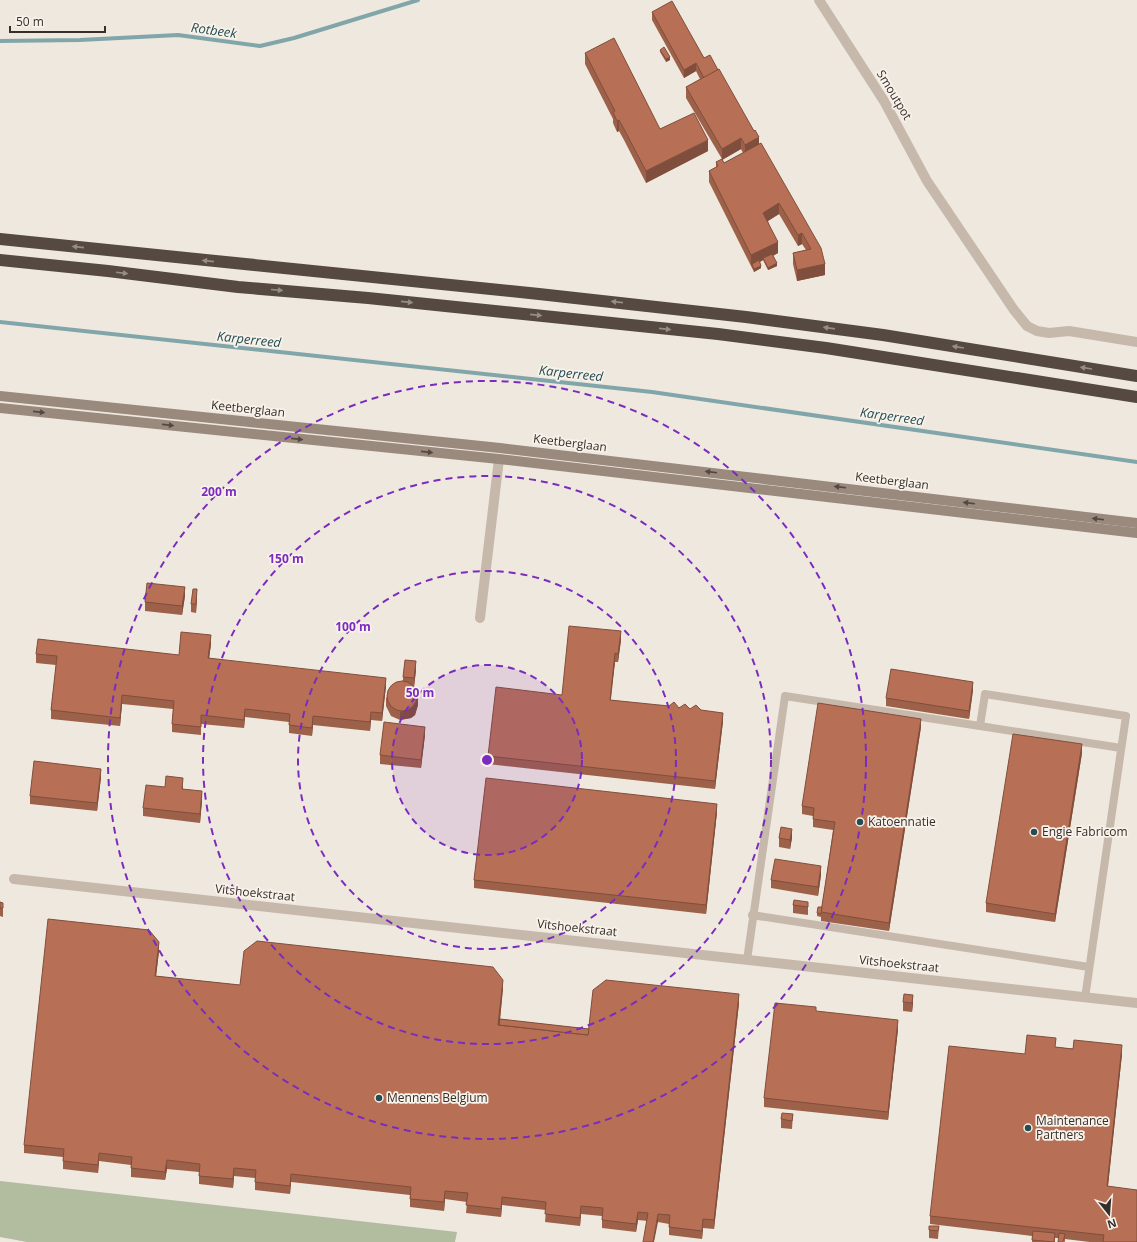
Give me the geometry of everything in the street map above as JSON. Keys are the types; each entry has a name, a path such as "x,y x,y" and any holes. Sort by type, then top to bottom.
{"highway":[{"path":"0,239 746,316 899,338 1137,376"},
{"path":"0,260 108,271 238,287 392,300 718,334 826,348 1137,397"}],"main road":[{"name":"Keetberglaan","path":"0,396 492,447 1137,523"},
{"name":"Keetberglaan","path":"0,408 499,459 1137,533"}],"street":[{"name":"Smoutpot","path":"819,0 884,101 942,205 1014,310 1027,326 1037,332 1048,333 1069,331 1137,342"},
{"path":"480,618 499,459"},
{"name":"Vitshoekstraat","path":"14,879 1137,1003"}],"lane":[{"path":"980,726 986,694 1126,716 1085,998"},
{"path":"746,960 785,696 1121,748"},
{"path":"752,915 1089,967"}],"green space":[{"path":"0,1181 457,1232 455,1242 27,1242 0,1237"}],"building":[{"path":"672,1 704,58 710,55 718,70 704,78 696,63 684,70 652,12"},
{"path":"614,38 660,129 694,113 708,140 646,171 619,120 617,121 613,112 615,111 585,53"},
{"path":"664,47 670,57 666,59 660,50"},
{"path":"719,69 754,131 755,130 759,137 745,145 741,138 722,149 686,87"},
{"path":"761,143 821,248 825,264 797,270 793,253 811,249 802,233 798,235 779,203 763,213 778,242 751,255 709,171 718,166 716,162 722,159 724,163"},
{"path":"772,254 777,263 768,268 763,258"},
{"path":"759,260 761,266 754,269 752,264"},
{"path":"147,583 185,587 182,606 145,602"},
{"path":"193,589 197,589 196,604 191,604"},
{"path":"569,626 621,631 618,654 615,653 610,700 669,706 674,702 679,708 685,704 690,709 696,705 701,710 723,713 715,781 488,756 496,687 562,695"},
{"path":"181,632 211,635 208,658 386,678 382,713 371,712 370,722 313,716 312,728 289,725 290,714 245,709 244,720 201,715 201,727 172,724 174,701 122,695 120,718 51,710 57,656 36,654 38,639 179,655"},
{"path":"405,660 416,661 414,678 403,677"},
{"path":"891,669 973,682 969,711 886,698"},
{"path":"402,681 413,685 417,696 413,707 402,711 391,707 387,696 391,685"},
{"name":"Katoennatie","path":"818,703 921,719 889,923 821,912 835,822 813,819 814,808 802,806"},
{"path":"384,722 425,727 421,760 380,755"},
{"name":"Engie Fabricom","path":"1013,734 1082,744 1055,914 986,903"},
{"path":"34,761 101,769 97,803 30,796"},
{"path":"166,776 183,778 182,789 202,791 200,814 143,808 146,785 165,787"},
{"path":"486,778 717,804 706,905 474,880"},
{"path":"781,827 792,829 790,840 779,838"},
{"path":"775,859 821,866 818,887 771,880"},
{"path":"794,900 808,902 808,907 793,905"},
{"path":"0,902 3,903 3,908 0,908"},
{"path":"818,907 822,907 821,914 817,913"},
{"name":"Mennens Belgium","path":"48,919 149,930 159,942 155,976 240,985 244,951 257,941 493,967 503,980 498,1025 588,1035 593,990 606,980 739,994 714,1220 703,1219 702,1231 669,1227 670,1215 658,1214 653,1242 643,1242 648,1213 638,1212 636,1224 602,1220 603,1208 581,1206 580,1218 545,1214 546,1202 502,1197 501,1209 466,1205 468,1193 445,1191 444,1202 410,1199 411,1187 291,1174 290,1186 255,1182 256,1170 234,1168 233,1179 199,1176 200,1164 167,1160 165,1172 131,1168 132,1157 99,1153 98,1165 63,1161 64,1149 24,1145"},
{"path":"904,994 913,995 912,1003 903,1002"},
{"path":"775,1003 816,1007 816,1011 898,1020 888,1112 764,1098"},
{"path":"500,1019 589,1029 588,1035 499,1025"},
{"name":"Maintenance Partners","path":"1027,1035 1056,1038 1055,1047 1073,1049 1074,1040 1122,1045 1107,1186 1137,1190 1137,1242 1103,1242 1104,1235 930,1216 949,1046 1025,1054"},
{"path":"782,1113 793,1114 792,1121 781,1119"},
{"path":"929,1226 939,1226 938,1231 929,1230"},
{"path":"1033,1231 1055,1233 1054,1242 1032,1240"},
{"path":"1059,1233 1065,1234 1063,1242 1058,1242"}],"waterway":[{"name":"Rotbeek","path":"0,41 80,40 178,35 260,46 294,38 418,0"},
{"name":"Karperreed","path":"0,322 652,392 1137,462"}],"place":[{"name":"Katoennatie","path":"860,822"},
{"name":"Engie Fabricom","path":"1034,832"},
{"name":"Mennens Belgium","path":"379,1098"},
{"name":"Maintenance Partners","path":"1028,1128"}]}
